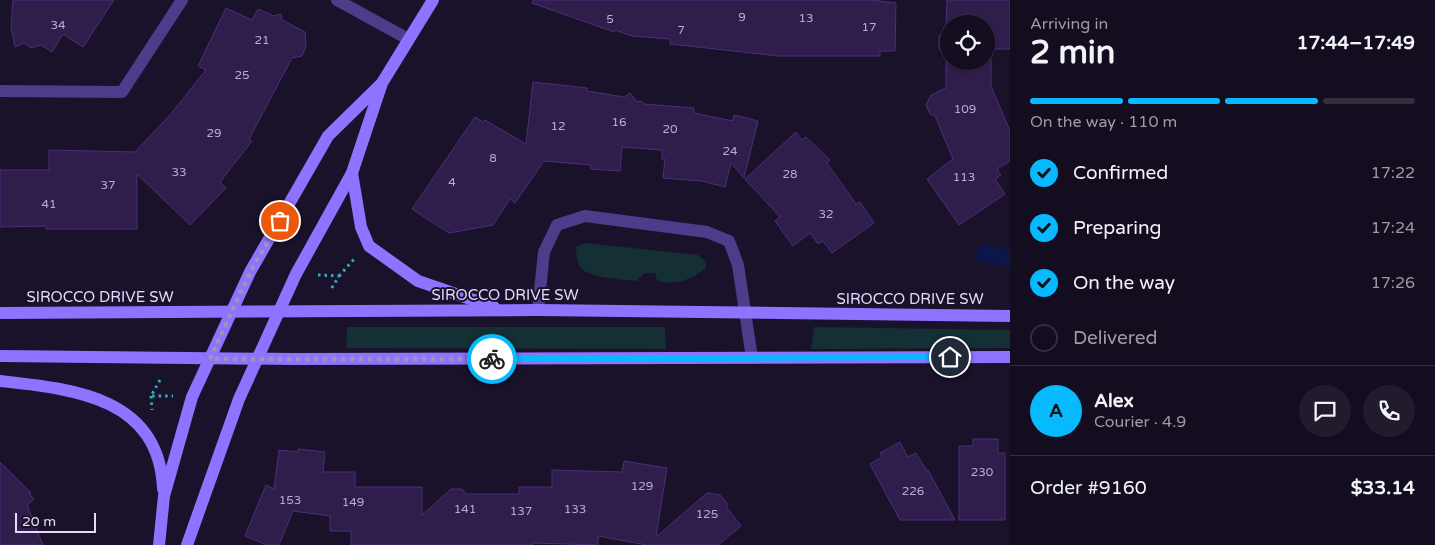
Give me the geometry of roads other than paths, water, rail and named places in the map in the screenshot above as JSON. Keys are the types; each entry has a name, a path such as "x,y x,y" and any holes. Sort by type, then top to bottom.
{"street":[{"path":"0,91 122,92 182,0"},
{"path":"337,0 408,38"},
{"path":"187,545 239,399 257,359 296,274 352,173 382,83 433,0"},
{"path":"158,545 164,496 192,397 250,272 328,136 382,83"},
{"path":"352,173 361,227 369,246 418,281 504,310"},
{"path":"538,310 544,252 557,225 585,216 707,232 729,241 738,265 752,358"},
{"name":"SIROCCO DRIVE SW","path":"0,313 278,313 538,310 1010,316"},
{"path":"0,356 210,359 1010,357"},
{"path":"0,381 74,390 93,396 125,413 139,424 150,440 163,477 164,496"}]}
